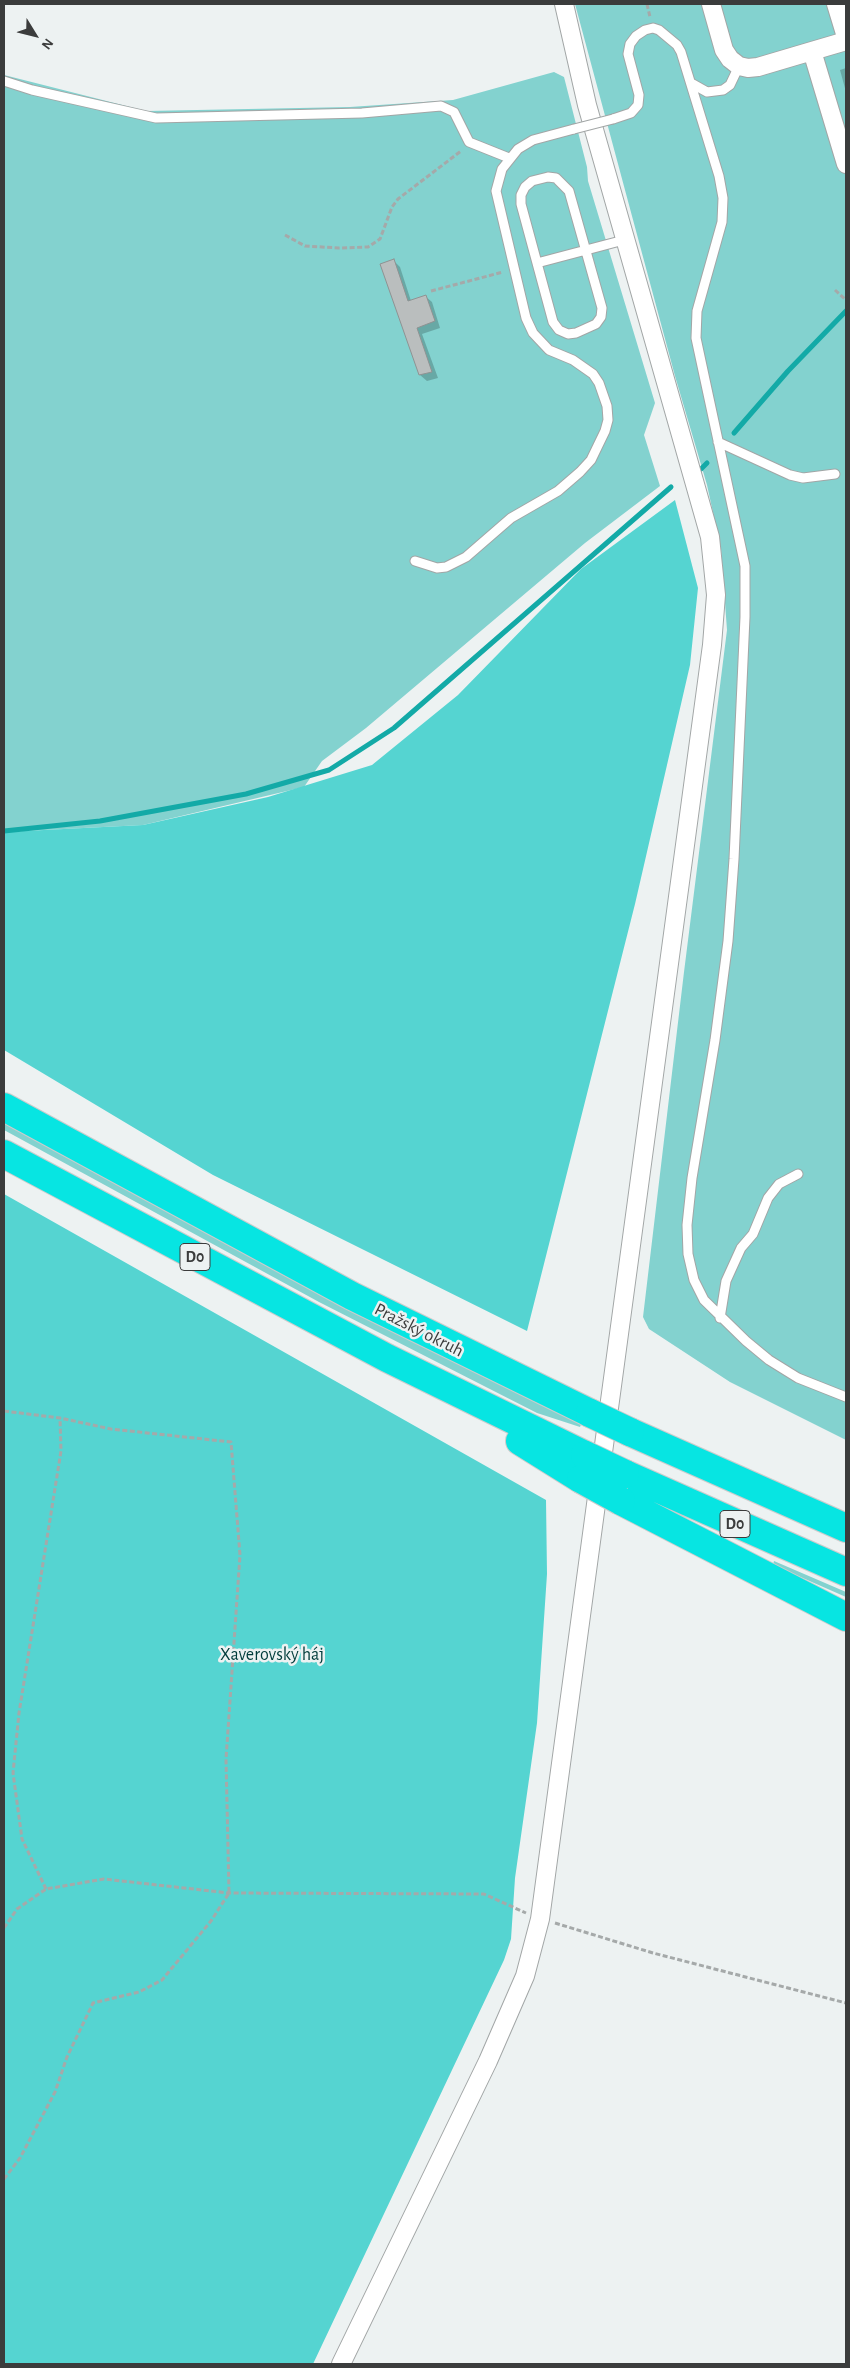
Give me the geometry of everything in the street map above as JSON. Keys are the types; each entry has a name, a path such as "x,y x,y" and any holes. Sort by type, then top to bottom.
{"highway":[{"name":"Pražský okruh","path":"4,1107 352,1296 630,1432 846,1528"},
{"name":"D0","path":"4,1154 387,1358 583,1467 625,1474 846,1572"},
{"path":"583,1467 622,1501 846,1617"}],"street":[{"path":"341,2364 488,2061 524,1976 540,1919 711,654 716,595 710,537 587,105 566,4"},
{"path":"712,4 724,50 738,66 758,67 846,41"},
{"path":"836,4 846,37"},
{"path":"812,51 846,164"}],"lane":[{"path":"415,562 437,568 446,567 461,560 511,518 558,491 580,472 591,460 605,431 608,420 607,406 599,383 584,366 549,350 540,343 526,318 496,190 502,169 509,158 533,140 631,113 638,105 639,95 628,54 630,44 636,36 645,30 653,28 659,30 677,45 691,82 719,176 723,198 722,222 697,311 696,338 734,507 745,566 746,617 728,941 715,1040 692,1178 687,1226 688,1254 694,1280 704,1300 720,1318 768,1360 798,1378 846,1397"},
{"path":"691,82 707,92 723,90 730,84 738,66"},
{"path":"4,81 32,90 156,118 362,113 441,106 454,112 469,142 509,158"},
{"path":"548,177 556,178 564,183 570,191 585,250 602,308 601,317 596,324 576,333 568,334 559,330 553,322 521,204 521,195 532,181 548,177"},
{"path":"537,263 624,240"},
{"path":"718,442 790,475 803,478 835,474"},
{"path":"720,1318 726,1281 741,1248 753,1234 768,1198 779,1184 798,1174"},
{"path":"622,1501 846,1609"}],"path":[{"path":"285,235 305,246 368,247 380,239 392,207 398,199 469,142"},
{"path":"432,292 514,269"},
{"path":"835,290 846,300"},
{"path":"4,1411 60,1418 111,1429 231,1442 240,1555 226,1759 229,1893 211,1921 162,1980 139,1992 93,2003 67,2057 55,2092 20,2158 4,2179"},
{"path":"46,1889 22,1839 14,1773 19,1713 61,1452 60,1418"},
{"path":"4,1928 17,1910 46,1889 104,1878 229,1893 484,1894 540,1919 653,1952 846,2002"}],"shaded area":[{"path":"575,4 846,4 846,1440 730,1382 649,1329 643,1317 727,630 721,549 707,485 675,376"},
{"path":"554,72 564,77 587,167 588,181 655,403 644,435 660,486 585,543 366,728 322,761 304,787 143,825 4,832 4,75 146,111 350,107 453,100"},
{"path":"4,1119 582,1422 580,1427 537,1413 319,1302 4,1130"},
{"path":"774,1561 846,1592 846,1597 773,1565"}],"green space":[{"path":"675,500 698,588 690,665 635,904 527,1331 213,1175 4,1050 4,832 143,825 268,797 372,765 458,695 581,569"},
{"name":"Xaverovský háj","path":"4,1194 546,1500 547,1574 537,1723 515,1878 511,1939 504,1960 313,2364 4,2364"}],"building":[{"path":"394,259 408,301 426,295 435,321 417,328 432,372 419,375 380,264"}],"waterway":[{"path":"734,433 788,371 846,311"},
{"path":"701,469 707,463"},
{"path":"4,831 100,821 246,794 329,770 394,728 671,487"}]}
